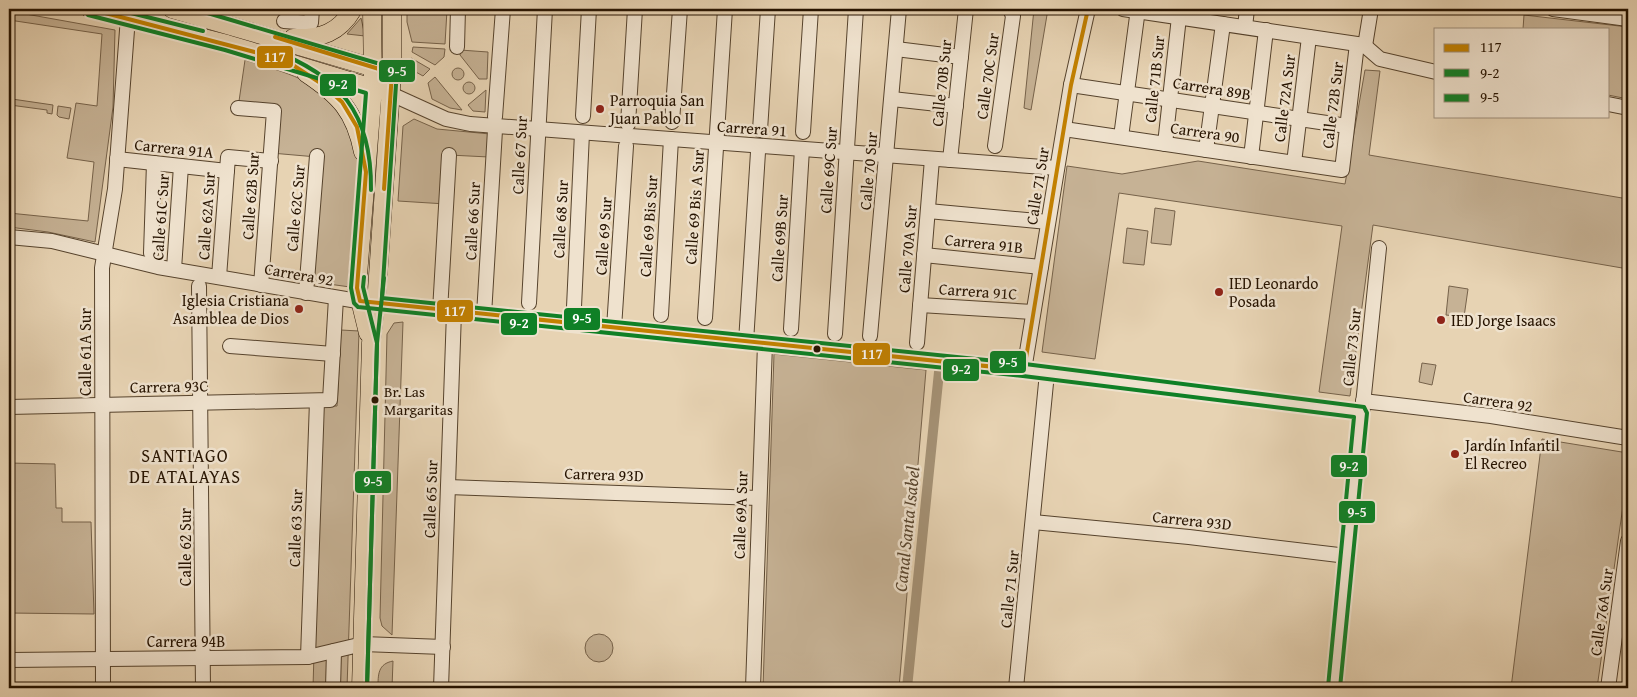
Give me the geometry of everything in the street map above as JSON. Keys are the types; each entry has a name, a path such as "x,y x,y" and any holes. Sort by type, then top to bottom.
{"main road":[{"path":"90,9 128,17 285,60 391,94"},
{"path":"172,9 392,73"},
{"path":"275,38 324,36 340,27 353,9"},
{"path":"368,303 357,288 373,88 372,9"},
{"path":"361,688 370,343 368,303 391,94 392,9"},
{"path":"285,60 322,84 342,102 357,127 366,172"}],"street":[{"path":"284,21 311,23 312,9"},
{"path":"457,46 458,9"},
{"name":"Calle 66 Sur","path":"484,315 503,9"},
{"name":"Calle 67 Sur","path":"529,303 545,9"},
{"path":"583,116 589,9"},
{"path":"628,124 635,9"},
{"path":"672,122 680,9"},
{"name":"Calle 69 Bis A Sur","path":"704,318 725,9"},
{"path":"760,130 768,9"},
{"path":"803,132 811,9"},
{"name":"Calle 69C Sur","path":"835,334 856,9"},
{"name":"Calle 70 Sur","path":"870,336 888,156 899,9"},
{"name":"Calle 70B Sur","path":"950,160 966,9"},
{"name":"Calle 71 Sur","path":"1024,370 1071,85 1088,9"},
{"path":"1123,9 1361,45 1380,59 1434,72"},
{"path":"1245,27 1247,9"},
{"name":"Calle 72B Sur","path":"1342,170 1347,126 1361,45 1371,9"},
{"path":"1553,9 1628,19"},
{"name":"Calle 70C Sur","path":"996,146 1012,22 1011,10"},
{"path":"1121,137 1138,10"},
{"name":"Calle 61A Sur","path":"103,688 102,286 104,254 111,221 117,159 128,17"},
{"name":"Calle 71B Sur","path":"1165,144 1178,17"},
{"path":"1206,150 1223,24"},
{"path":"1251,157 1266,30"},
{"name":"Calle 72A Sur","path":"1294,163 1309,37"},
{"path":"896,49 961,57"},
{"name":"Carrera 89B","path":"1071,85 1347,126"},
{"name":"Carrera 91","path":"391,94 457,122 538,130 1057,168"},
{"path":"892,99 956,106"},
{"path":"1610,104 1628,108"},
{"name":"Calle 62B Sur","path":"238,108 274,111 261,285"},
{"name":"Carrera 90","path":"1064,129 1342,170"},
{"name":"Calle 68 Sur","path":"574,307 582,133"},
{"name":"Calle 69 Bis Sur","path":"660,314 671,139"},
{"name":"Calle 69 Sur","path":"614,328 626,146"},
{"name":"Calle 69B Sur","path":"791,329 802,149"},
{"path":"746,342 758,152"},
{"name":"Calle 65 Sur","path":"441,688 448,487 448,155"},
{"name":"Calle 62C Sur","path":"306,293 317,156"},
{"name":"Carrera 91A","path":"117,159 181,166 270,161"},
{"name":"Calle 70A Sur","path":"917,343 932,159"},
{"path":"151,253 154,163"},
{"name":"Calle 62A Sur","path":"220,277 228,164"},
{"name":"Calle 61C Sur","path":"174,270 181,166"},
{"path":"928,211 1048,222"},
{"name":"Carrera 92","path":"9,236 52,241 174,270 368,303 1024,370 1362,407 1491,416 1628,438"},
{"name":"Calle 73 Sur","path":"1334,688 1379,248"},
{"name":"Carrera 91B","path":"924,255 1041,266"},
{"name":"Calle 62 Sur","path":"199,286 203,688"},
{"name":"Calle 63 Sur","path":"308,657 324,400 333,354 336,298"},
{"name":"Carrera 91C","path":"920,305 1033,312"},
{"name":"Calle 69A Sur","path":"753,688 764,344"},
{"path":"230,346 333,354"},
{"name":"Calle 71 Sur","path":"1016,688 1047,373"},
{"name":"Carrera 93C","path":"9,407 324,400"},
{"name":"Carrera 93D","path":"448,487 758,498"},
{"name":"Carrera 93D","path":"1033,522 1189,536 1347,556"},
{"name":"Calle 76A Sur","path":"1608,688 1628,541"},
{"name":"Carrera 94B","path":"9,660 308,657 362,644 443,647"},
{"path":"333,688 334,651"}],"shaded area":[{"path":"407,9 447,10 445,44 412,42 407,22"},
{"path":"1034,9 1048,9 1031,110 1024,108"},
{"path":"9,11 115,30 113,107 95,242 48,232 9,227 9,213 88,221 94,162 67,158 76,103 97,106 102,34 9,20"},
{"path":"1524,15 1628,27 1628,99 1610,95 1610,28 1523,28"},
{"path":"361,18 365,36 347,34"},
{"path":"413,47 445,49 444,57 435,65 412,52"},
{"path":"460,50 488,52 487,79 479,79 460,55"},
{"path":"411,58 430,69 423,76 407,67"},
{"path":"245,60 295,76 319,89 337,105 348,125 359,162 350,287 307,281 317,157 271,153 274,111 238,108"},
{"path":"458,68 464,74 458,80 452,74"},
{"path":"1365,70 1380,71 1369,155 1628,199 1628,269 1373,225 1350,396 1319,392 1342,226 1119,193 1095,359 1042,352 1067,166 1122,174 1198,161 1345,184"},
{"path":"435,77 462,110 450,108 432,99 428,83"},
{"path":"467,82 471,82 475,88 471,94 467,94 463,90 463,86"},
{"path":"486,90 485,112 473,111 468,105"},
{"path":"12,99 53,105 52,114 47,113 47,110 10,105"},
{"path":"58,106 71,108 69,119 57,115"},
{"path":"414,119 437,129 490,134 489,157 449,155 446,204 398,201 403,126"},
{"path":"1155,208 1175,211 1171,245 1151,243"},
{"path":"1127,228 1148,231 1144,265 1123,263"},
{"path":"1449,286 1468,289 1464,317 1446,315"},
{"path":"403,322 392,635 382,626 380,618 387,334 394,323"},
{"path":"341,330 359,331 347,688 313,688 321,406 337,406"},
{"path":"774,354 926,370 899,688 763,688"},
{"path":"1422,363 1436,365 1432,385 1419,382"},
{"path":"1542,439 1628,453 1628,471 1597,688 1511,688"},
{"path":"9,463 55,464 56,508 62,508 62,522 91,522 94,614 9,613"},
{"path":"599,634 609,638 613,648 609,658 599,662 589,658 585,648 589,638"},
{"path":"393,661 392,688 378,688 380,670 388,662"}],"waterway":[{"name":"Canal Santa Isabel","path":"907,688 939,372"}],"transit line":[{"name":"117","path":"90,9 285,60 322,84 342,102 357,127 366,172 357,288 360,301 1024,370"},
{"name":"9-5","path":"115,9 203,31"},
{"name":"9-5","path":"194,9 397,69 382,298 1025,364 1364,407 1367,413 1340,688"},
{"name":"117","path":"1024,370 1071,85 1088,9"},
{"name":"9-2","path":"88,15 225,50 366,93 351,288 354,303 358,307 1023,376 1354,417 1328,687"},
{"name":"117","path":"275,37 392,73 384,189"},
{"name":"9-5","path":"269,49 294,59 315,71 333,85 347,100 358,118 365,139 370,163 371,190"},
{"name":"9-5","path":"364,277 363,287 377,343 367,688"},
{"name":"9-2","path":"367,688 377,343 384,278"}],"place":[{"name":"Parroquia San Juan Pablo II","path":"600,109"},
{"name":"IED Leonardo Posada","path":"1219,292"},
{"name":"Iglesia Cristiana Asamblea de Dios","path":"299,309"},
{"name":"IED Jorge Isaacs","path":"1441,320"},
{"name":"Br. Las Margaritas","path":"375,400"},
{"name":"Jardín Infantil El Recreo","path":"1455,454"}],"district":[{"name":"SANTIAGO DE ATALAYAS","path":"185,466"}]}
